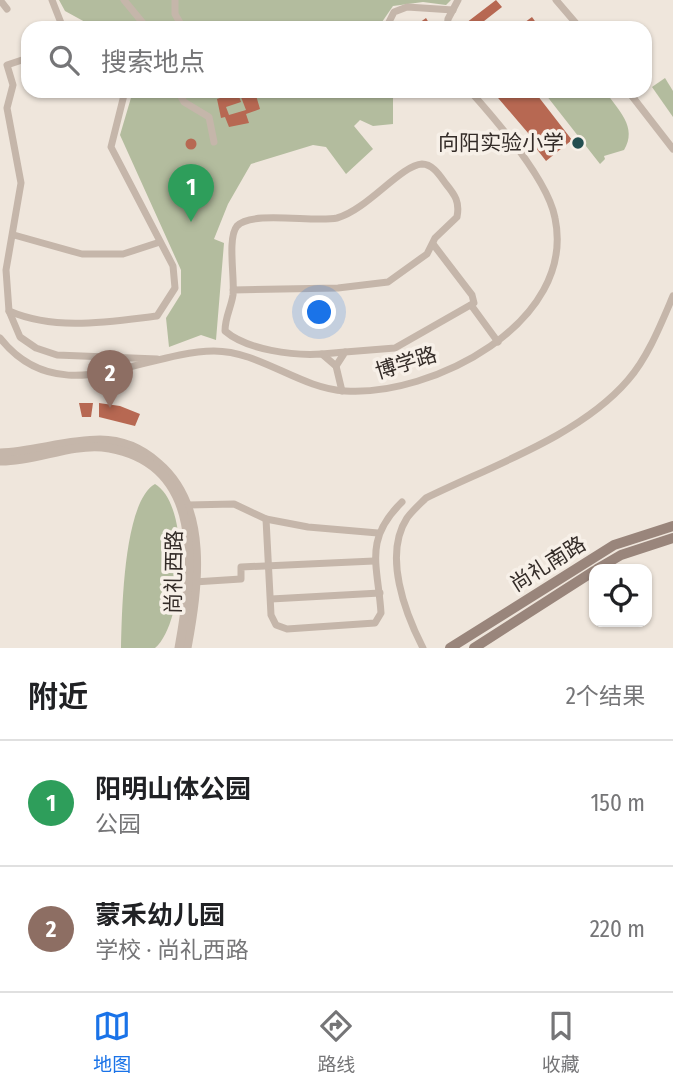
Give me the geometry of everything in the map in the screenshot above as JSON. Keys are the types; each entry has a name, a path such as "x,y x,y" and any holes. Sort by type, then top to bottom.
{"main road":[{"name":"尚礼南路","path":"450,648 614,545 673,526"},
{"name":"尚礼南路","path":"606,564 621,555 673,538"},
{"name":"尚礼南路","path":"474,648 589,574"}],"street":[{"path":"0,0 7,9"},
{"path":"52,0 60,21"},
{"path":"124,0 141,21"},
{"path":"175,0 174,14 178,21"},
{"path":"449,21 458,0"},
{"path":"556,0 574,21"},
{"path":"390,21 394,12 407,7 453,10"},
{"path":"21,60 7,65 13,85 7,108 21,183 6,270 9,311 19,337 36,348 57,355 165,359"},
{"path":"9,311 31,320 58,324 157,316 175,288 173,266 111,147 123,98"},
{"path":"182,98 209,117 214,142"},
{"name":"博学路","path":"0,338 9,350 40,367 64,376 97,376 165,359 214,351 253,359 295,377 342,391 378,391 434,377 509,334 536,302 550,276 555,218 542,186 499,124 476,98"},
{"path":"633,98 673,149"},
{"path":"233,290 338,288 388,282 427,254 435,239 457,217 459,207 446,183 433,167 424,164 412,167 352,213 335,219 260,219 246,221 237,227 233,236 233,290 225,317 225,331 234,339 280,354 322,354 395,348 471,305"},
{"path":"14,234 82,254 123,254 160,242"},
{"path":"433,244 472,295 471,305 498,342"},
{"path":"423,648 402,599 397,548 407,519 426,498 578,424 628,380 659,329 673,296"},
{"path":"336,366 345,352"},
{"path":"322,354 336,366 342,391"},
{"name":"尚礼西路","path":"0,453 101,440 143,449 164,467 181,487 188,505 196,557 187,648"},
{"name":"尚礼西路","path":"0,460 99,447 135,455 152,465 177,494 187,526 189,572 179,648"},
{"path":"266,519 271,599 276,625 299,628 375,623 381,614 374,561 378,533 402,502"},
{"path":"188,505 234,504 266,519 307,527 378,533"},
{"path":"194,582 241,579 241,567 374,561"},
{"path":"271,599 380,593"}],"green space":[{"path":"59,0 451,0 446,5 423,2 393,6 383,21 83,21 65,11"},
{"path":"665,78 673,91 673,117 652,87"},
{"path":"131,98 393,98 393,124 373,126 360,120 354,126 373,149 346,174 326,147 313,145 251,164 228,204 214,239 224,243 216,340 201,335 169,347 166,318 181,294 181,270 120,135"},
{"path":"548,98 610,98 628,126 628,142 624,150 604,156 605,159 600,164"},
{"path":"155,484 167,496 175,516 179,539 178,591 165,635 155,648 121,648 130,535 144,495"}],"building":[{"path":"496,0 502,7 484,21 469,21"},
{"path":"240,98 241,102 226,107 229,115 246,110 241,98 257,98 260,109 246,114 249,123 229,127 225,117 221,118 217,99"},
{"path":"498,98 539,98 572,140 546,161 532,143 534,140"},
{"path":"191,138 197,144 191,150 185,144"},
{"path":"79,403 93,403 91,417 82,417"},
{"path":"99,403 120,406 140,414 135,426 99,417"}],"place":[{"name":"向阳实验小学","path":"578,143"},
{"name":"阳明山体公园","path":"191,222"},
{"name":"蒙禾幼儿园","path":"110,408"}]}
